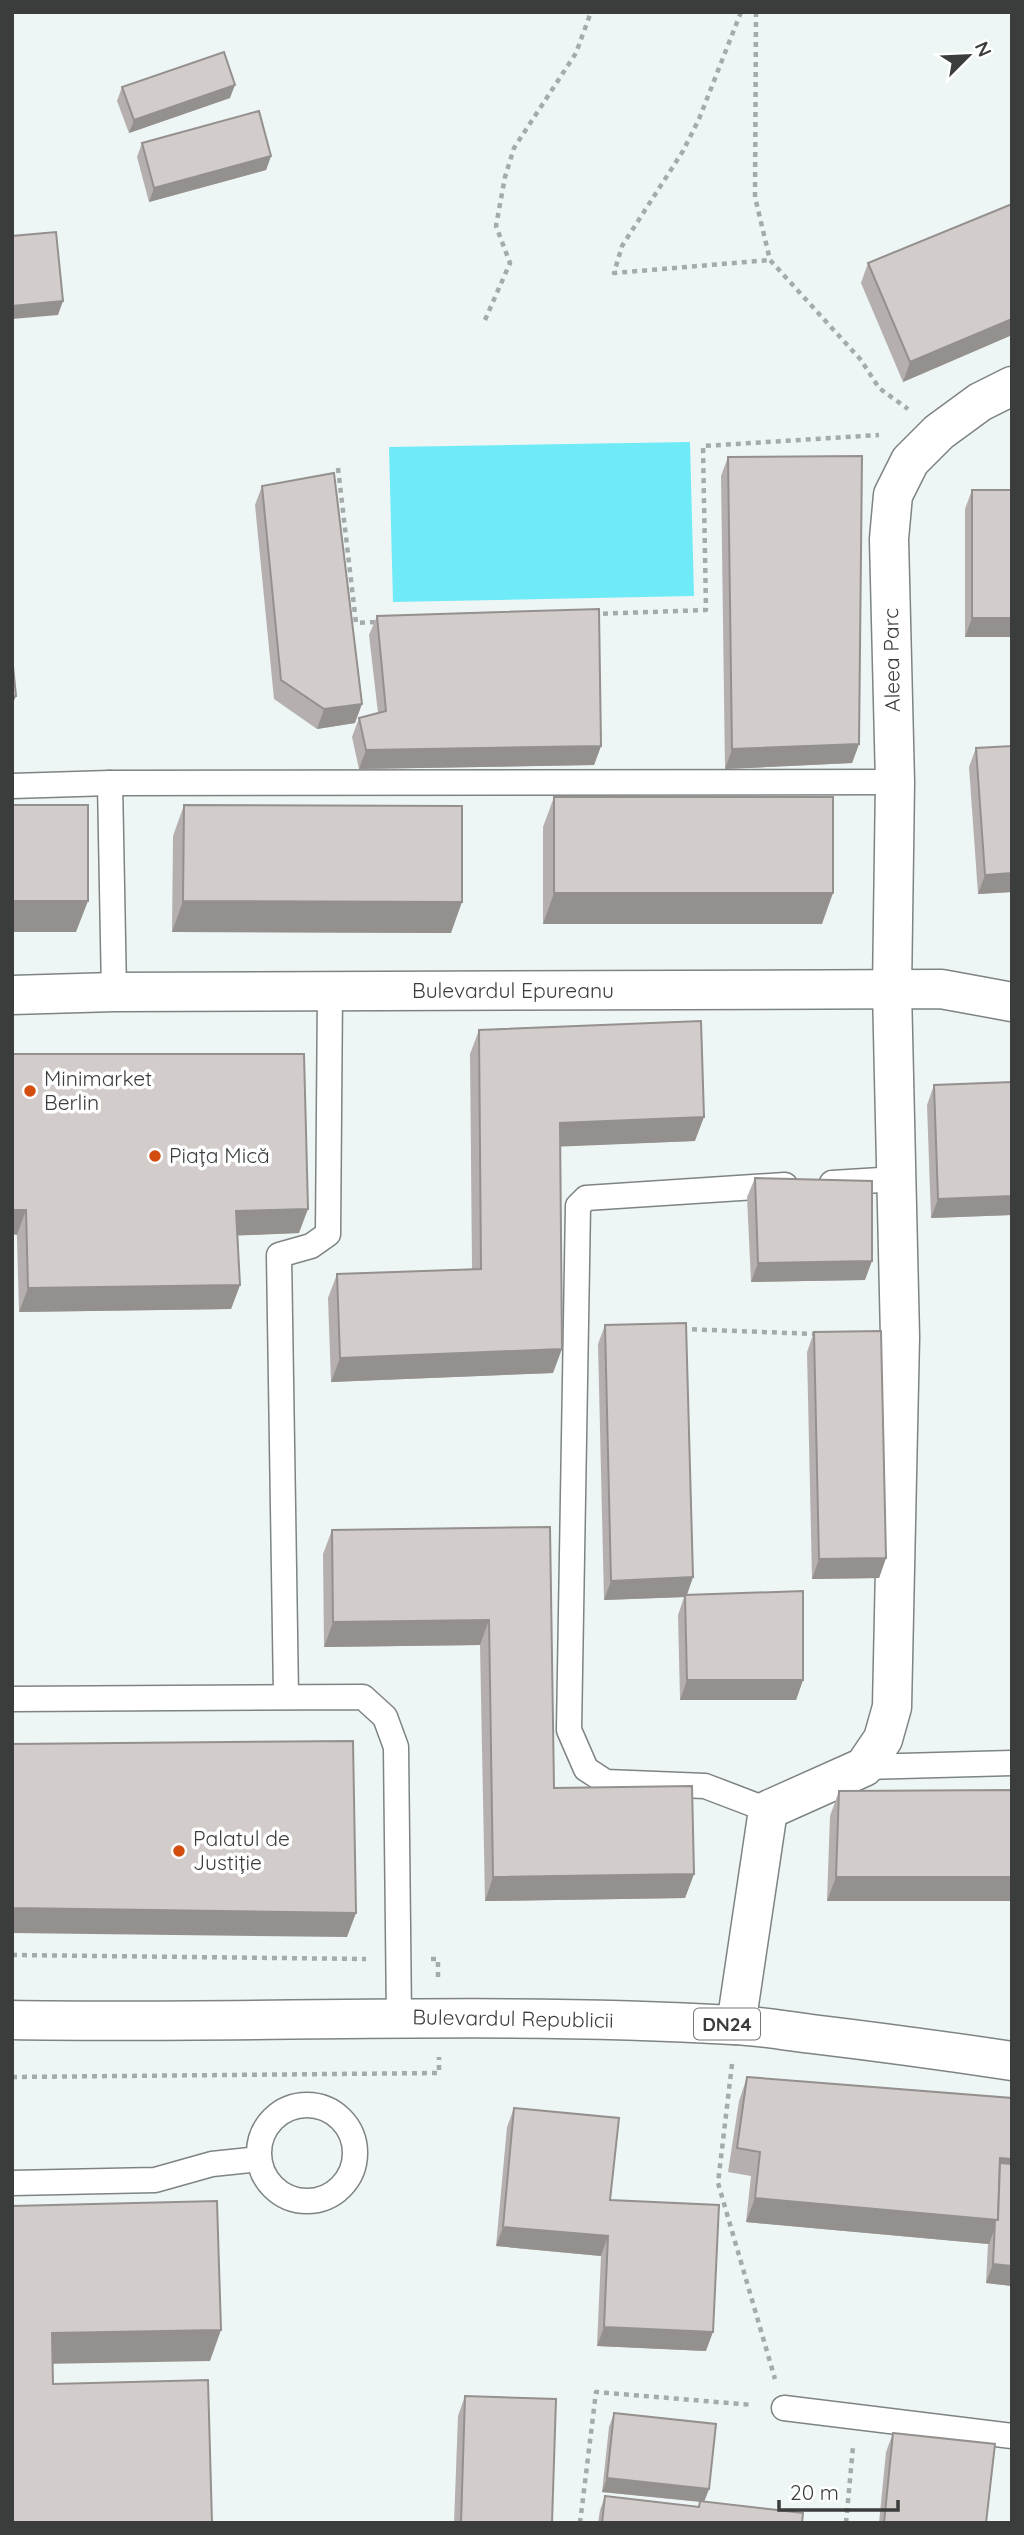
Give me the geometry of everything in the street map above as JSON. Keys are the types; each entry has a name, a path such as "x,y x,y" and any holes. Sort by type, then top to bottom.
{"main road":[{"name":"Aleea Parc","path":"864,1766 883,1739 892,1707 900,1337 892,990 895,782 889,539 893,495 910,461 939,432 980,402 1012,386"},
{"name":"Bulevardul Epureanu","path":"12,995 114,992 940,989 1012,1002"},
{"path":"736,2025 768,1810 864,1766"},
{"name":"Bulevardul Republicii","path":"12,2020 129,2022 439,2018 736,2025 900,2044 1012,2061"}],"lane":[{"path":"12,786 110,783 895,782"},
{"path":"110,783 114,992"},
{"path":"286,1696 279,1255 311,1246 328,1234 330,991"},
{"path":"768,1810 705,1786 606,1782 586,1769 569,1730 578,1206 586,1198 897,1179"},
{"path":"12,1699 363,1697 385,1717 396,1747 399,2018"},
{"path":"864,1766 1012,1763"},
{"path":"12,2183 155,2180 212,2164 259,2160"},
{"path":"784,2408 1012,2436"}],"path":[{"path":"485,320 510,263 496,226 505,177 514,148 576,53 591,12"},
{"path":"741,12 699,119 622,246 614,273 770,260"},
{"path":"756,12 755,197 770,260 861,360 879,388 939,432"},
{"path":"580,615 706,610 703,446 939,432"},
{"path":"338,468 356,623 384,622"},
{"path":"670,1329 819,1334"},
{"path":"12,1955 438,1959 439,2018 439,2073 12,2077"},
{"path":"580,2523 596,2392 784,2408 719,2183 736,2025"},
{"path":"846,2523 856,2416"}],"shaded area":[{"path":"690,442 694,596 393,602 389,447"}],"building":[{"path":"224,52 235,85 134,120 122,87"},
{"path":"259,111 271,156 154,188 142,143"},
{"path":"1012,204 1012,319 910,362 868,263"},
{"path":"56,232 63,301 12,306 12,236"},
{"path":"862,456 859,744 732,749 728,457"},
{"path":"334,473 362,704 324,709 281,680 262,486"},
{"path":"972,490 1012,490 1012,618 972,618"},
{"path":"599,609 601,746 366,750 359,718 386,711 377,616"},
{"path":"12,656 16,696 12,697"},
{"path":"1012,746 1012,873 985,875 976,748"},
{"path":"554,797 833,797 833,893 554,893"},
{"path":"12,805 88,805 88,901 12,901"},
{"path":"184,805 462,806 462,902 183,901"},
{"path":"701,1021 704,1117 560,1123 562,1349 340,1358 337,1274 481,1269 479,1030"},
{"name":"Piața Mică","path":"12,1054 304,1054 308,1209 236,1211 240,1285 28,1288 26,1210 12,1210"},
{"path":"1012,1082 1012,1196 938,1199 934,1085"},
{"path":"755,1178 872,1181 872,1261 758,1263"},
{"path":"686,1323 693,1577 611,1581 605,1325"},
{"path":"881,1331 886,1558 819,1559 814,1332"},
{"path":"550,1527 554,1788 692,1786 694,1874 493,1877 489,1620 333,1622 332,1530"},
{"path":"803,1591 803,1680 687,1680 685,1595"},
{"name":"Palatul de Justiție","path":"353,1741 356,1913 12,1908 12,1744"},
{"path":"1012,1790 1012,1877 836,1877 839,1791"},
{"path":"747,2077 1012,2098 1012,2159 1000,2158 998,2220 755,2198 760,2152 737,2148"},
{"path":"514,2108 619,2118 610,2200 719,2205 713,2332 604,2327 608,2236 503,2227"},
{"path":"1000,2163 1012,2164 1012,2266 993,2264"},
{"path":"217,2201 221,2330 52,2333 53,2384 208,2380 212,2523 12,2523 12,2206"},
{"path":"465,2396 556,2399 552,2523 461,2523"},
{"path":"614,2413 716,2424 709,2489 607,2478"},
{"path":"893,2433 995,2444 986,2523 884,2523"},
{"path":"605,2496 699,2507 700,2501 803,2513 802,2523 602,2523"}],"place":[{"name":"Minimarket Berlin","path":"30,1091"},
{"name":"Piața Mică","path":"155,1156"},
{"name":"Palatul de Justiție","path":"179,1851"}]}
